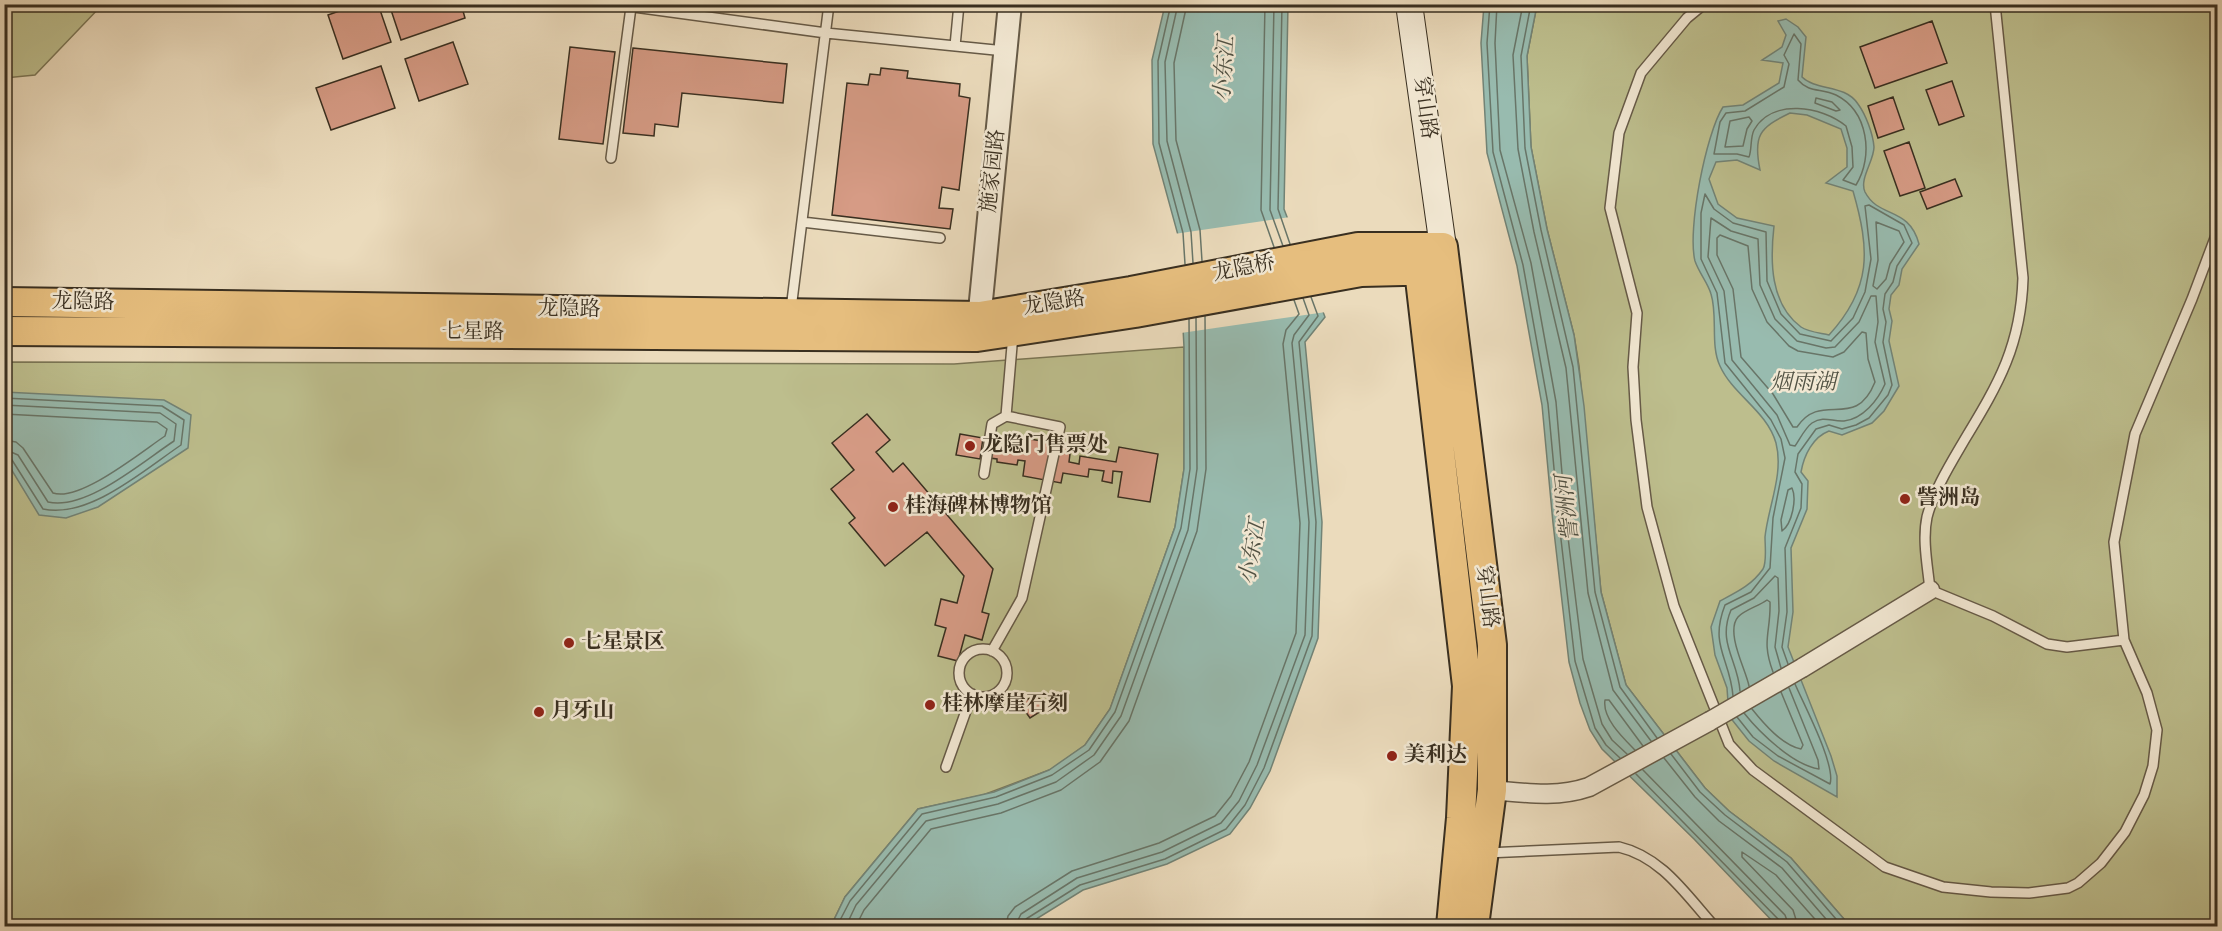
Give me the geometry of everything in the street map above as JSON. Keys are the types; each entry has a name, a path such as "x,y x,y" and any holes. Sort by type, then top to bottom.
{"main road":[{"name":"穿山路","path":"1409,4 1467,686 1461,818 1451,927"},
{"name":"穿山路","path":"1431,259 1492,645 1492,790 1474,927"},
{"name":"龙隐桥","path":"1133,302 1359,260 1431,259"},
{"name":"龙隐路","path":"4,302 789,324 979,326 1013,332 1133,302"},
{"name":"龙隐路","path":"979,326 1133,302"},
{"name":"七星路","path":"4,330 789,324"}],"street":[{"name":"施家园路","path":"979,326 1010,4"},
{"path":"1492,790 1560,795 1589,788 1710,722 1930,590"}],"lane":[{"path":"612,4 825,33 1005,51"},
{"path":"789,324 829,4"},
{"path":"955,46 959,4"},
{"path":"1704,4 1687,18 1641,73 1619,133 1610,208 1636,313 1633,367 1636,420 1647,507 1674,606 1729,744 1753,770 1885,867 1943,887 2029,893 2068,888 2078,883 2101,862 2125,832 2144,795 2153,766 2157,730 2147,693 2124,640 2114,542 2135,434 2192,298 2217,230"},
{"path":"1995,4 2023,278 2022,310 2014,344 1986,404 1947,470 1927,518 1930,590 1993,616 2047,644 2067,647 2124,640"},
{"path":"611,158 632,7"},
{"path":"802,222 940,238"},
{"path":"1006,416 1013,332"},
{"path":"984,474 992,424 1006,416 1060,427 1022,598 992,651"},
{"path":"975,650 992,651 1003,658 1006,666 1006,682 995,694 979,697 972,694 961,683 959,675 962,660 975,650"},
{"path":"946,767 972,694"},
{"path":"1484,853 1619,847 1634,850 1648,857 1671,877 1714,927"}],"green space":[{"path":"5,4 102,5 35,75 5,78"},
{"name":"訾洲岛","path":"1537,5 2217,5 2217,926 1850,926 1791,858 1729,811 1705,788 1626,685 1601,592 1574,335 1547,229 1531,147 1527,56"},
{"name":"七星景区","path":"1184,347 1184,469 1175,527 1110,709 1085,745 1052,769 983,795 918,809 845,897 831,926 5,926 5,362 954,364"}],"water":[{"name":"小东江","path":"1165,5 1288,5 1284,209 1325,317 1305,342 1322,522 1318,638 1270,771 1250,808 1230,834 1167,864 1083,890 1025,926 831,926 845,897 918,809 994,792 1049,770 1085,745 1110,709 1175,527 1184,469 1184,347 1178,235 1153,144 1152,60"},
{"name":"訾洲河","path":"1484,5 1537,5 1527,56 1531,147 1547,229 1574,335 1584,406 1601,592 1626,685 1705,788 1729,811 1791,858 1850,926 1777,926 1694,839 1602,749 1590,730 1569,662 1542,405 1517,266 1487,153 1481,43"},
{"name":"烟雨湖","path":"1786,19 1798,27 1806,37 1802,77 1815,84 1846,93 1861,108 1871,131 1874,147 1864,181 1865,192 1878,206 1908,224 1919,244 1902,269 1899,285 1891,295 1889,309 1892,321 1889,341 1899,386 1884,411 1872,423 1842,435 1829,431 1818,438 1804,459 1801,472 1808,481 1807,509 1791,548 1793,612 1788,647 1831,756 1837,776 1837,797 1774,761 1749,741 1729,716 1727,688 1715,655 1711,627 1720,601 1749,584 1763,569 1765,537 1777,478 1778,455 1772,432 1758,412 1733,386 1717,358 1713,303 1710,290 1695,261 1693,247 1696,206 1710,138 1723,107 1743,105 1779,83 1783,63 1762,60 1782,47 1786,35 1778,21","holes":["1790,113 1807,115 1841,129 1847,148 1847,167 1826,183 1853,191 1859,212 1864,250 1864,268 1860,284 1843,318 1829,335 1801,327 1783,306 1774,281 1772,253 1774,226 1737,218 1718,204 1709,179 1716,162 1737,160 1760,170 1757,149 1758,141 1765,129 1771,123"]},
{"path":"4,392 164,400 191,415 188,448 98,507 66,518 39,515 5,459"}],"pier":[{"path":"1290,217 1326,312 1181,333 1174,234"}],"building":[{"path":"359,4 378,4 391,42 343,59 328,15"},
{"path":"389,4 461,4 465,18 401,40"},
{"path":"1932,21 1947,63 1875,88 1860,47"},
{"path":"453,42 468,84 419,101 405,59"},
{"path":"570,47 615,52 603,144 559,139"},
{"path":"633,48 787,64 783,103 682,93 678,127 655,124 654,136 623,133"},
{"path":"381,66 395,108 331,130 316,88"},
{"path":"881,68 908,71 907,78 960,84 959,96 970,98 959,190 942,187 939,208 953,209 950,229 832,215 847,83 868,85 870,74 880,75"},
{"path":"1952,81 1964,116 1939,125 1926,90"},
{"path":"1893,97 1904,129 1878,138 1868,106"},
{"path":"1909,142 1925,188 1900,196 1884,151"},
{"path":"1955,179 1962,196 1927,209 1920,192"},
{"path":"867,414 890,440 876,452 893,472 903,463 993,569 982,612 989,614 982,640 965,635 958,661 938,656 946,628 935,625 941,599 957,603 964,576 927,532 885,566 849,523 855,518 831,489 854,470 832,443"},
{"name":"龙隐门售票处","path":"960,434 983,438 980,459 956,455"},
{"path":"1030,439 1071,446 1069,462 1079,464 1080,456 1116,462 1119,447 1158,454 1150,502 1118,497 1122,472 1113,471 1112,483 1102,481 1104,471 1089,469 1088,477 1063,473 1061,483 1023,476 1025,461 1018,460 1017,465 997,462 997,459 990,458 993,444 1028,450"},
{"path":"1036,694 1046,708 1030,718 1020,704"}],"place":[{"name":"龙隐门售票处","path":"970,446"},
{"name":"訾洲岛","path":"1905,499"},
{"name":"桂海碑林博物馆","path":"893,507"},
{"name":"七星景区","path":"569,643"},
{"name":"桂林摩崖石刻","path":"930,705"},
{"name":"月牙山","path":"539,712"},
{"name":"美利达","path":"1392,756"}]}
